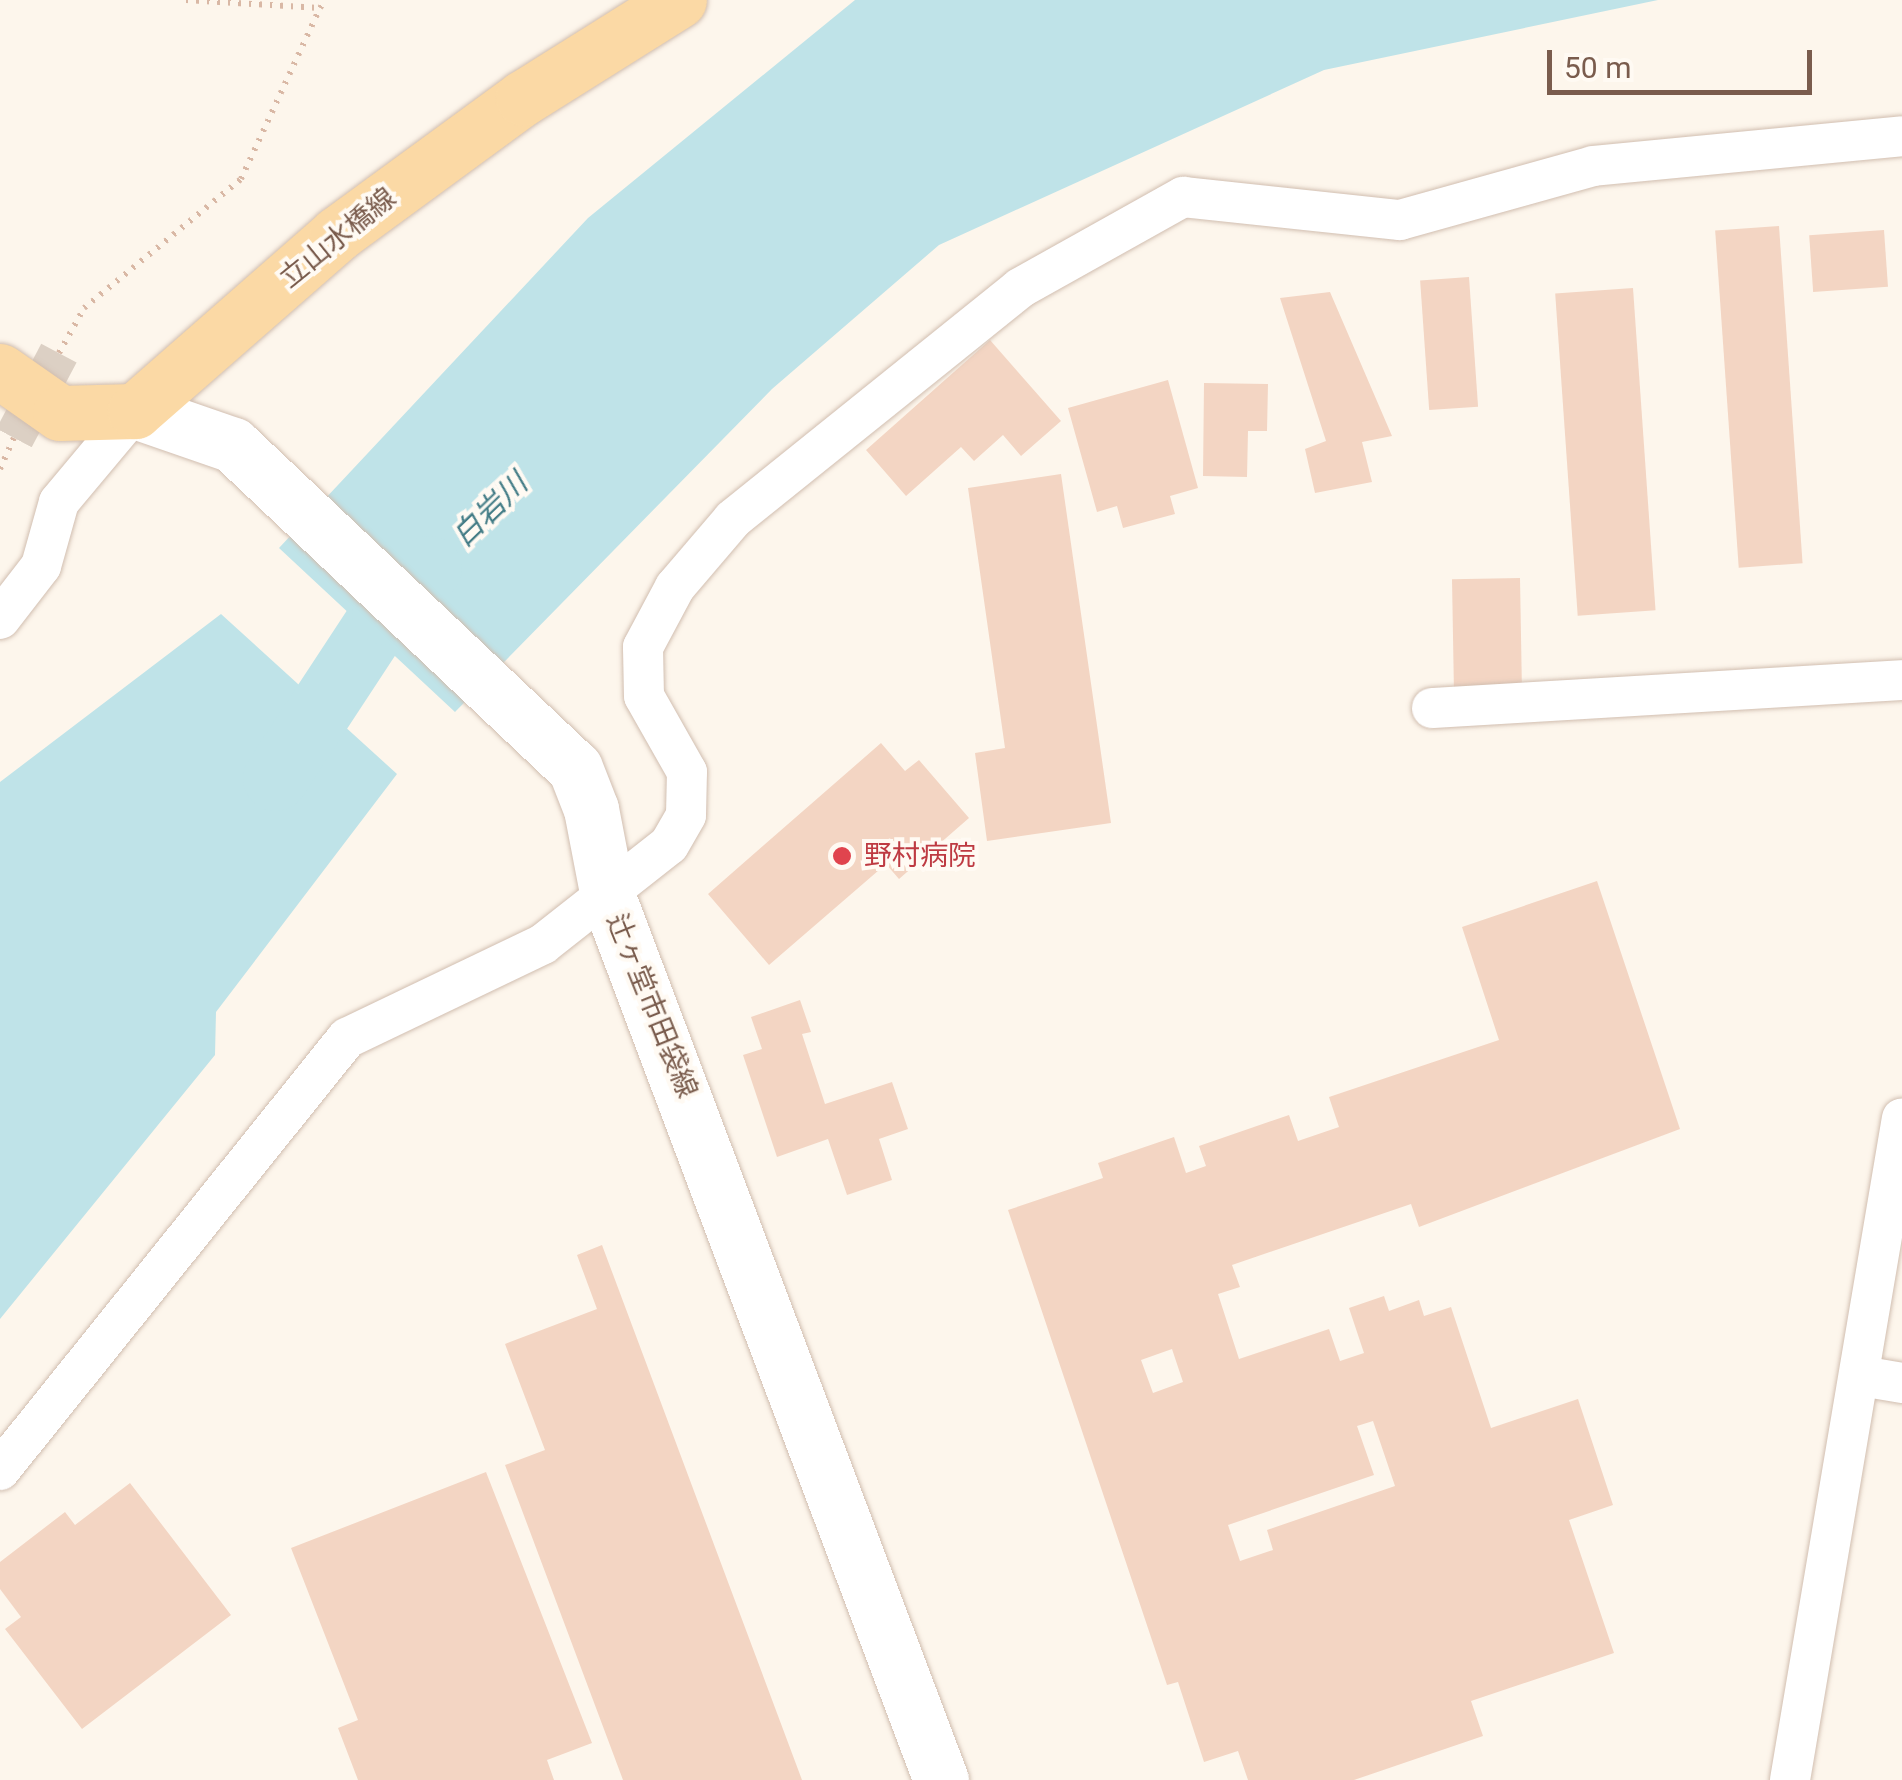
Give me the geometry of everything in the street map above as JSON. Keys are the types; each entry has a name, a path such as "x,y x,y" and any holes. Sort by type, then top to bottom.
{"main road":[{"name":"立山水橋線","path":"135,411 337,234 523,98 679,0"},
{"path":"0,370 60,413 135,411"},
{"name":"辻ヶ堂市田袋線","path":"135,411 233,445 549,738 574,768 591,809 608,897 941,1780"}],"street":[{"path":"0,1470 348,1038 542,944 608,897 669,845 686,814 687,772 644,696 643,647 675,587 734,519 1020,288 1183,197 1400,220 1594,166 1902,136"},
{"path":"0,619 40,566 59,502 135,411"},
{"path":"1432,708 1902,680"},
{"path":"1790,1780 1862,1376 1902,1118"},
{"path":"1862,1376 1902,1384"}],"path":[{"path":"186,0 320,8"},
{"path":"59,353 84,308 242,178 325,0"},
{"path":"0,469 14,438"}],"water":[{"path":"855,0 1658,0 1324,70 939,245 772,389 455,712 279,548 588,218"},
{"path":"221,614 397,774 216,1012 215,1055 0,1319 0,782"}],"building":[{"path":"1779,226 1803,563 1739,568 1715,230"},
{"path":"1884,230 1888,287 1813,292 1809,235"},
{"path":"1469,277 1478,407 1429,410 1420,280"},
{"path":"1633,288 1656,610 1578,616 1555,293"},
{"path":"1330,292 1392,436 1362,442 1372,482 1315,493 1305,449 1326,441 1280,298"},
{"path":"990,340 1061,421 1021,456 1003,435 974,461 961,447 906,496 866,450"},
{"path":"1168,380 1198,488 1170,496 1175,514 1123,528 1117,506 1097,512 1068,408"},
{"path":"1204,383 1268,384 1267,431 1248,431 1247,477 1203,476"},
{"path":"1061,474 1111,823 987,841 975,753 1005,748 968,488"},
{"path":"1520,578 1522,686 1454,687 1452,579"},
{"path":"881,743 905,771 919,760 969,818 899,879 886,864 769,965 708,894"},
{"path":"1597,881 1680,1129 1419,1227 1411,1204 1232,1265 1240,1287 1218,1294 1239,1359 1329,1329 1340,1361 1364,1353 1349,1308 1384,1296 1389,1311 1419,1300 1424,1316 1451,1307 1491,1428 1578,1399 1613,1505 1569,1520 1614,1653 1471,1701 1483,1736 1354,1780 1248,1780 1238,1751 1204,1762 1178,1682 1167,1685 1008,1210 1103,1178 1098,1163 1174,1137 1186,1173 1206,1166 1199,1146 1289,1115 1298,1141 1339,1127 1329,1097 1499,1040 1462,927","holes":["1172,1349 1183,1382 1153,1393 1141,1360","1373,1421 1395,1486 1267,1530 1273,1550 1240,1561 1228,1525 1374,1475 1357,1426"]},
{"path":"800,1000 811,1032 802,1034 825,1104 892,1082 908,1129 879,1139 892,1180 847,1195 828,1139 777,1157 743,1055 762,1049 751,1017"},
{"path":"602,1245 802,1780 623,1780 505,1465 545,1450 505,1344 597,1309 577,1255"},
{"path":"486,1472 592,1743 547,1760 554,1780 358,1780 338,1728 358,1720 291,1548"},
{"path":"130,1483 231,1615 82,1729 5,1629 21,1617 0,1589 0,1562 65,1512 75,1525"}],"waterway":[{"name":"白岩川","path":"275,778 384,612 429,568"}],"tunnel":[{"path":"14,438 59,353"}],"place":[{"name":"野村病院","path":"842,856"}]}
